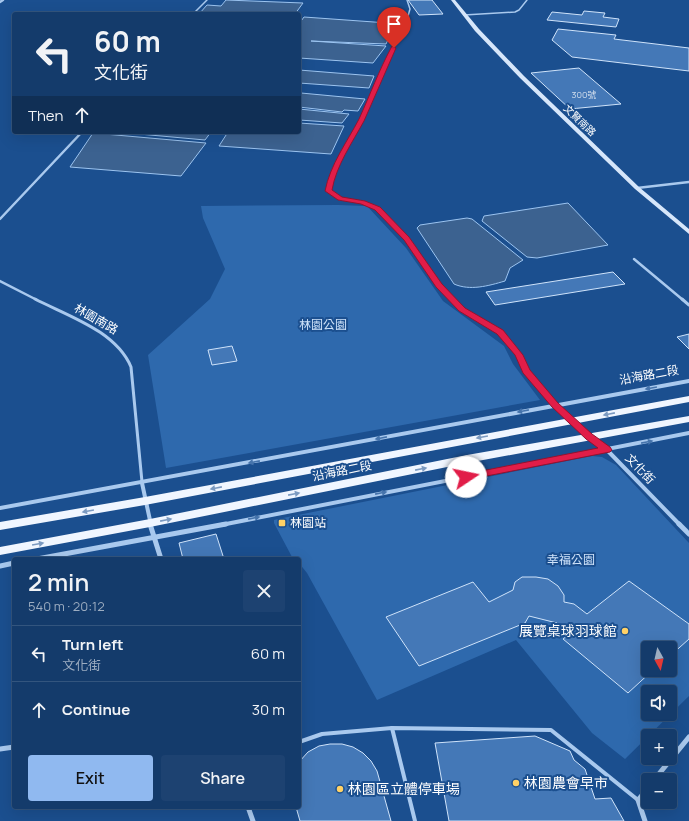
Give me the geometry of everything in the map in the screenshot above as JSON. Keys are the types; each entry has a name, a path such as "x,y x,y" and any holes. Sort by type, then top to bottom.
{"main road":[{"name":"沿海路二段","path":"0,526 146,501 689,399"},
{"name":"沿海路二段","path":"0,551 150,523 459,461 689,419"}],"street":[{"name":"文賢南路","path":"453,0 464,15 522,76 637,188 689,232"},
{"name":"沿海路二段","path":"0,508 689,381"},
{"name":"文化街","path":"555,405 589,437 607,450 689,534"},
{"path":"48,557 154,538 689,433"},
{"path":"142,483 150,523 160,557"},
{"path":"0,566 12,563"},
{"path":"660,773 689,737"},
{"path":"0,749 12,747"},
{"path":"641,796 638,800 645,821"},
{"path":"249,809 253,821"}],"lane":[{"path":"195,12 206,0"},
{"path":"407,0 410,9 408,16 362,119 337,166 331,180 329,191 340,199 363,202 377,209 406,238 439,285 462,310 500,332 519,355 526,371 555,405"},
{"path":"464,15 515,12 520,10 527,0"},
{"path":"0,219 80,134"},
{"path":"637,188 689,182"},
{"path":"634,259 689,305"},
{"name":"林園南路","path":"0,281 104,334 115,342 126,354 131,367 142,483"},
{"path":"301,741 322,734 392,728 551,730 638,800"},
{"path":"392,728 415,821"}],"green space":[{"name":"林園公園","path":"201,206 367,206 406,248 443,301 504,346 513,364 540,400 166,468 148,355 210,299 225,269 203,218"},
{"name":"幸福公園","path":"592,456 602,457 616,465 689,543 689,696 677,708 677,685 641,685 641,721 664,721 655,729 641,729 641,743 625,759 592,733 516,640 377,700 307,573 301,566 301,557 292,557 274,523 274,520"}],"shaded area":[{"path":"226,0 303,3 296,12 201,12 207,5 221,6"},
{"path":"304,17 388,23 393,29 386,44 311,41 386,46 373,63 301,58 301,21"},
{"path":"301,70 374,76 369,88 301,83"},
{"path":"301,93 365,99 358,111 344,110 342,112 301,107"},
{"path":"301,109 349,114 342,123 301,120"},
{"path":"301,123 344,126 331,154 219,146 227,134 301,134"},
{"path":"92,134 206,143 181,176 70,167"},
{"path":"139,134 210,134 205,140"},
{"path":"568,203 608,245 537,258 527,257 482,221 484,216"},
{"path":"467,218 472,219 523,260 510,268 505,281 486,286 473,287 454,284 417,228 420,225"}],"building":[{"path":"408,0 432,0 443,14 419,15"},
{"path":"584,11 605,13 603,17 619,19 616,27 547,20 552,12 582,15"},
{"path":"558,29 616,35 614,39 689,48 689,71 572,57 552,40"},
{"path":"579,68 621,104 570,109 531,73"},
{"path":"613,272 625,284 495,305 486,292"},
{"path":"689,334 689,349 677,337"},
{"path":"232,346 237,361 212,365 208,350"},
{"path":"216,534 223,557 182,557 179,543"},
{"name":"展覽桌球羽球館","path":"522,577 548,579 558,586 564,595 564,602 574,604 587,614 629,581 689,624 689,639 677,650 677,641 641,641 641,677 645,677 628,693 563,639 567,636 555,626 557,623 529,616 525,623 419,666 386,617 473,582 489,602 513,590 515,582"},
{"name":"林園農會早市","path":"535,736 570,751 574,760 585,769 595,799 611,798 624,821 449,821 435,743"},
{"name":"林園區立體停車場","path":"342,744 353,747 363,753 371,761 377,771 391,821 300,821 297,809 301,809 301,760 308,752 319,746"}],"place":[{"name":"林園站","path":"282,523"},
{"name":"展覽桌球羽球館","path":"625,631"},
{"name":"林園農會早市","path":"516,783"},
{"name":"林園區立體停車場","path":"340,789"}],"route":[{"path":"394,48 362,119 337,166 331,180 329,191 340,199 363,202 377,209 406,238 439,285 462,310 500,332 519,355 526,371 555,405 589,437 607,450 466,477"}]}
